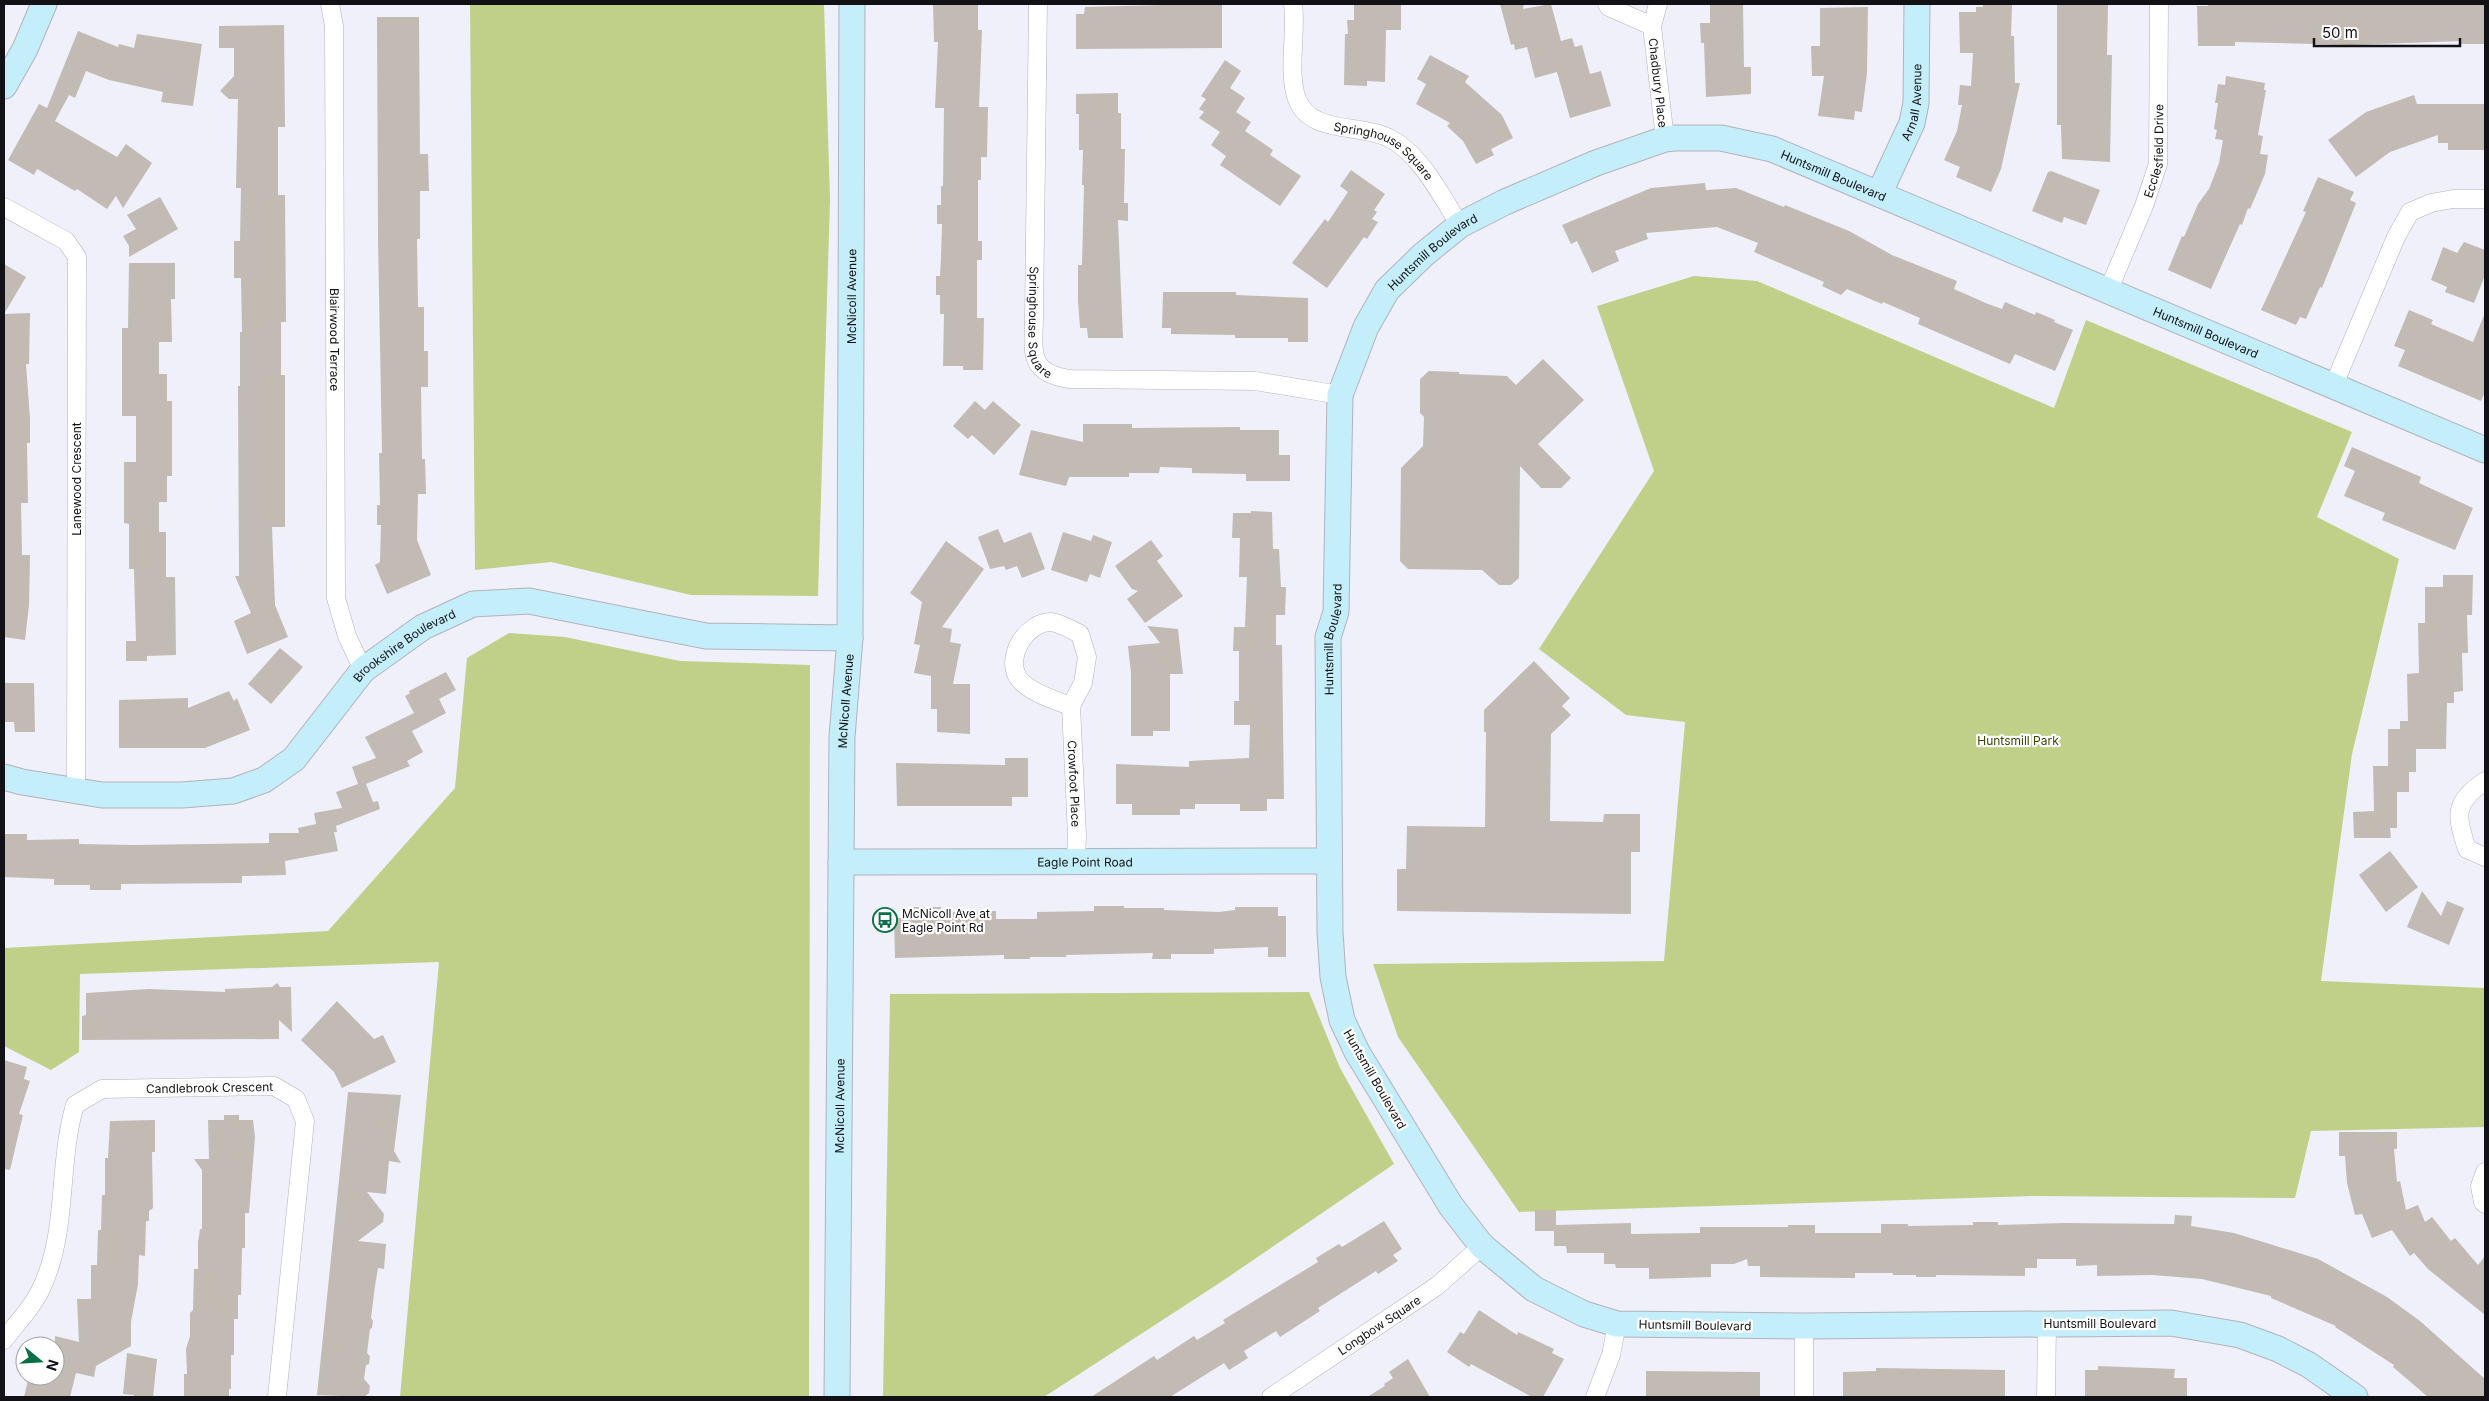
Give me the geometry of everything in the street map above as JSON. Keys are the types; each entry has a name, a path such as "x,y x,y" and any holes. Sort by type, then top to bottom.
{"street":[{"path":"4,86 25,49 44,4"},
{"name":"Blairwood Terrace","path":"330,4 334,36 336,598 347,636 363,670"},
{"name":"McNicoll Avenue","path":"836,1397 842,737 850,638 852,4"},
{"name":"Springhouse Square","path":"1038,4 1034,358 1038,366 1047,374 1078,380 1255,381 1340,395"},
{"name":"Springhouse Square","path":"1293,4 1294,85 1302,109 1318,122 1360,128 1379,133 1393,140 1418,162 1460,225"},
{"name":"Chadbury Place","path":"1607,4 1609,7 1652,26"},
{"name":"Chadbury Place","path":"1658,4 1652,26 1665,139"},
{"name":"Arnall Avenue","path":"1879,194 1912,123 1916,103 1917,4"},
{"name":"Ecclesfield Drive","path":"2108,291 2144,206 2158,164 2159,4"},
{"name":"Huntsmill Boulevard","path":"2349,1395 2309,1364 2278,1349 2240,1335 2171,1323 1804,1326 1617,1324 1584,1314 1546,1296 1506,1269 1482,1246 1437,1184 1357,1052 1342,1020 1333,977 1329,861 1328,637 1336,612 1340,395 1366,327 1387,290 1423,255 1460,225 1505,202 1596,163 1665,139 1721,138 1772,149 2485,450"},
{"path":"2333,387 2396,237 2410,212 2431,203 2453,199 2485,199"},
{"name":"Lanewood Crescent","path":"4,208 66,241 77,257 76,792"},
{"name":"Brookshire Boulevard","path":"4,777 76,792 102,795 182,795 233,791 264,780 294,759 363,670 423,627 473,604 528,602 706,636 850,638"},
{"name":"Crowfoot Place","path":"1071,706 1043,695 1019,679 1015,663 1020,640 1035,626 1052,622 1080,634 1087,657 1083,682 1071,706 1077,835 1076,862"},
{"path":"2485,781 2466,794 2457,821 2467,850 2485,857"},
{"name":"Eagle Point Road","path":"841,862 1329,861"},
{"name":"Candlebrook Crescent","path":"4,1340 40,1292 53,1254 61,1211 67,1132 75,1104 102,1089 274,1086 296,1099 305,1121 277,1397"},
{"path":"2485,1172 2480,1186 2485,1204"},
{"name":"Longbow Square","path":"1271,1397 1437,1286 1482,1246"},
{"path":"2046,1397 2047,1323"},
{"path":"1595,1397 1611,1355 1617,1324"},
{"path":"1804,1326 1804,1397"}],"green space":[{"path":"470,4 824,4 830,200 818,596 691,595 551,562 475,570"},
{"name":"Huntsmill Park","path":"1694,276 1757,281 2054,408 2086,320 2352,432 2317,517 2399,559 2352,754 2321,981 2485,988 2485,1127 2311,1131 2295,1198 2033,1196 1519,1212 1398,1037 1373,964 1664,961 1685,722 1626,715 1539,649 1654,471 1597,306"},
{"path":"509,633 565,637 680,661 810,665 809,1397 400,1397 439,962 80,974 79,1052 51,1070 4,1046 4,948 328,931 455,788 467,658"},
{"path":"1309,992 1340,1068 1394,1164 1221,1282 1044,1397 883,1397 890,994"}],"building":[{"path":"933,4 978,4 978,30 982,30 979,107 988,107 987,157 981,157 981,180 978,180 978,241 982,241 982,260 977,260 977,318 984,318 983,370 963,370 963,366 943,366 944,314 940,314 940,295 936,295 936,276 940,276 941,258 942,224 937,224 937,205 941,205 941,186 943,186 944,108 935,108 938,42 934,42"},
{"path":"1222,4 1222,48 1076,49 1076,14 1084,14 1085,7"},
{"path":"1354,4 1401,4 1401,30 1386,30 1385,82 1367,81 1367,86 1344,85 1345,34 1348,34 1347,20 1354,20"},
{"path":"1500,4 1524,4 1523,9 1551,4 1561,41 1572,38 1575,47 1582,45 1590,74 1601,71 1611,106 1570,118 1557,72 1535,78 1527,47 1515,50 1514,44 1511,45"},
{"path":"1710,4 1743,4 1744,67 1751,67 1751,94 1706,97 1704,43 1701,43 1700,23 1710,23"},
{"path":"1983,4 2012,4 2011,36 2014,36 2015,83 2020,83 2001,169 1991,192 1956,177 1960,167 1944,160 1957,131 1962,105 1958,105 1960,85 1971,86 1973,53 1960,53 1959,12 1976,12 1976,7 1983,7"},
{"path":"2108,4 2107,55 2112,55 2110,162 2062,159 2061,125 2057,125 2057,5"},
{"path":"2207,4 2485,4 2485,44 2461,44 2461,41 2351,45 2235,42 2235,46 2198,46 2197,6 2208,6"},
{"path":"1868,7 1867,73 1862,112 1855,111 1854,120 1818,116 1824,76 1812,76 1811,46 1820,46 1820,8"},
{"path":"377,17 419,17 420,154 428,154 429,191 420,191 420,239 417,239 418,307 424,307 424,351 428,351 428,387 421,387 422,459 425,459 426,494 418,494 417,540 431,575 387,594 375,565 380,562 381,525 377,525 377,505 380,505 379,453 382,453 378,239"},
{"path":"284,25 285,127 278,127 278,195 285,195 286,322 281,322 281,375 285,375 285,527 272,527 275,605 288,637 247,654 234,621 251,613 235,576 239,576 238,386 240,386 240,332 242,332 241,278 234,278 234,241 240,241 241,188 236,188 238,99 229,99 220,91 234,76 234,48 219,48 219,26"},
{"path":"78,31 118,47 119,44 134,48 137,34 202,44 193,106 161,102 163,92 109,80 86,71 75,98 69,95 55,121 117,157 126,144 152,163 123,208 116,196 107,209 77,189 75,191 37,169 34,175 8,160 39,104 47,108"},
{"path":"1430,55 1469,76 1465,82 1502,115 1513,138 1491,149 1494,155 1476,164 1463,141 1447,126 1450,123 1416,104 1426,84 1417,79"},
{"path":"1225,60 1241,71 1230,88 1245,98 1236,112 1251,122 1245,131 1273,150 1270,155 1301,176 1280,206 1220,165 1226,156 1211,145 1220,132 1199,118 1204,112 1199,109 1206,99 1201,96"},
{"path":"2226,76 2265,83 2264,90 2266,90 2258,135 2263,136 2260,154 2268,155 2265,174 2211,289 2168,270 2198,204 2209,189 2219,163 2223,140 2215,139 2217,130 2214,129 2218,103 2215,103 2218,84 2225,85"},
{"path":"1118,93 1118,113 1121,113 1121,149 1125,149 1124,203 1128,203 1128,221 1118,220 1123,338 1088,338 1087,328 1080,328 1078,301 1078,265 1082,265 1084,185 1082,185 1083,150 1079,150 1079,114 1076,114 1076,94"},
{"path":"2414,95 2417,104 2485,104 2485,150 2448,150 2448,143 2438,143 2438,135 2390,152 2356,177 2328,140 2366,112"},
{"path":"1351,170 1385,194 1374,210 1377,212 1372,219 1378,222 1367,239 1364,237 1327,288 1292,263 1325,219 1328,222 1348,192 1340,186"},
{"path":"2051,171 2100,190 2086,225 2064,217 2062,223 2032,211 2048,172"},
{"path":"2318,177 2354,192 2350,200 2356,203 2322,288 2320,287 2306,319 2300,317 2296,325 2261,310 2306,212 2303,211"},
{"path":"1705,183 1706,190 1736,188 1784,207 1785,205 1849,231 1892,255 1957,281 1954,289 1988,304 2002,309 2005,302 2035,315 2036,312 2055,320 2054,322 2073,330 2055,371 2015,354 2010,364 1918,324 1920,318 1883,302 1882,304 1847,289 1841,295 1822,286 1824,282 1754,252 1758,243 1717,227 1646,233 1648,239 1615,251 1619,261 1592,273 1577,241 1571,244 1562,225 1651,188"},
{"path":"160,197 178,229 129,257 129,246 123,236 136,229 127,215"},
{"path":"2464,242 2485,250 2485,275 2474,303 2445,292 2447,287 2431,280 2443,247 2457,253"},
{"path":"129,263 175,263 175,299 171,299 172,342 159,342 159,374 167,374 167,401 172,401 172,476 167,476 167,502 159,502 159,532 166,532 166,577 175,577 176,655 147,656 147,661 126,661 126,641 136,641 134,569 129,569 129,524 124,523 124,462 136,462 136,416 122,416 122,328 128,328"},
{"path":"4,264 26,277 4,314"},
{"path":"1163,292 1236,292 1236,295 1308,298 1308,342 1288,342 1288,338 1235,338 1235,335 1171,334 1171,328 1162,328"},
{"path":"2409,310 2433,320 2431,324 2473,342 2485,313 2485,392 2481,401 2398,366 2405,350 2394,346"},
{"path":"30,313 29,364 26,364 30,419 30,443 27,443 28,503 21,503 22,555 30,555 29,605 25,640 4,637 4,314"},
{"path":"1543,359 1584,400 1538,444 1571,478 1561,488 1541,488 1520,466 1519,578 1511,585 1499,585 1482,570 1408,569 1400,561 1401,468 1423,446 1424,417 1420,413 1420,379 1429,371 1459,372 1459,374 1507,376 1516,385"},
{"path":"975,401 985,410 993,401 1021,425 994,455 972,435 968,439 953,426"},
{"path":"1083,424 1132,424 1132,428 1240,427 1240,430 1279,430 1279,455 1290,455 1290,481 1246,481 1246,474 1192,473 1192,468 1160,467 1159,473 1129,473 1129,477 1069,477 1066,486 1019,475 1031,430 1083,442"},
{"path":"2352,447 2421,477 2419,483 2473,508 2455,550 2382,520 2385,513 2344,496 2355,471 2344,466"},
{"path":"1251,511 1272,512 1273,549 1279,549 1281,587 1286,587 1285,615 1276,615 1276,645 1282,645 1284,799 1267,799 1267,811 1240,811 1240,804 1195,804 1195,809 1180,809 1180,815 1132,815 1132,804 1116,804 1116,764 1189,767 1189,761 1249,758 1250,725 1234,725 1234,701 1239,701 1239,651 1233,651 1234,627 1245,627 1247,577 1239,577 1240,538 1232,538 1233,513 1251,513"},
{"path":"998,529 1004,543 1031,532 1045,569 1022,578 1017,566 1006,570 1004,566 990,569 978,537"},
{"path":"1063,532 1091,541 1093,535 1112,542 1100,578 1090,574 1087,582 1051,570"},
{"path":"1151,540 1163,556 1157,561 1183,596 1145,623 1127,599 1138,591 1132,589 1115,566"},
{"path":"946,541 984,569 942,627 952,629 950,642 961,644 953,684 970,684 970,734 937,732 937,709 931,709 931,676 914,673 920,645 914,644 922,602 910,593"},
{"path":"2443,575 2473,575 2472,615 2467,615 2468,653 2462,653 2463,691 2454,692 2454,703 2447,703 2446,749 2416,749 2416,772 2409,772 2409,792 2397,792 2397,828 2390,828 2391,838 2354,838 2353,812 2374,811 2373,766 2388,766 2388,729 2400,729 2400,721 2408,721 2407,674 2419,673 2418,623 2425,623 2425,587 2443,587"},
{"path":"1147,626 1178,629 1183,674 1170,674 1170,731 1153,731 1153,736 1131,736 1131,673 1128,646 1160,643"},
{"path":"280,648 303,667 271,704 248,684"},
{"path":"1534,661 1570,698 1562,706 1571,715 1551,734 1550,821 1603,822 1604,814 1640,814 1640,852 1631,852 1631,914 1397,911 1397,869 1406,869 1407,826 1485,827 1486,732 1484,732 1484,710"},
{"path":"446,672 456,690 439,699 446,713 412,731 423,752 407,761 410,766 366,784 373,802 378,801 380,809 336,826 337,832 334,832 338,851 285,861 286,875 242,876 242,883 121,884 121,890 90,890 90,885 54,885 54,879 4,877 4,834 27,834 27,840 79,839 79,844 134,845 269,843 269,833 299,833 298,828 316,824 314,813 342,808 336,792 358,784 352,767 376,758 365,737 414,713 405,696 410,693 409,691"},
{"path":"5,683 34,683 35,732 15,732 14,722 5,722"},
{"path":"229,691 234,701 237,698 250,730 205,748 119,748 119,700 188,698 188,708"},
{"path":"1005,758 1028,758 1028,797 1012,797 1012,806 897,806 896,763 1005,765"},
{"path":"2390,851 2418,887 2386,912 2359,875"},
{"path":"2422,891 2441,916 2447,901 2464,908 2449,945 2407,927"},
{"path":"1094,906 1219,912 1235,910 1235,907 1278,907 1278,916 1286,916 1286,957 1268,957 1268,947 1214,949 1214,954 1171,954 1171,959 1152,959 1153,953 1066,955 1066,957 1030,957 1030,959 1004,959 1004,955 895,958 894,918 911,918 911,907 941,907 941,912 996,911 996,919 1037,919 1037,912 1094,911"},
{"path":"277,983 280,987 291,987 292,1032 279,1020 279,1039 82,1040 82,1016 86,1015 86,993 149,989 225,992 225,989 272,987"},
{"path":"337,1001 374,1039 383,1035 396,1062 342,1088 334,1072 301,1040"},
{"path":"4,1060 27,1067 24,1079 30,1081 19,1114 23,1115 10,1170 4,1169"},
{"path":"348,1092 401,1095 394,1151 401,1163 389,1161 386,1194 367,1192 384,1214 383,1222 358,1241 386,1244 384,1269 378,1268 375,1286 371,1318 373,1321 367,1353 370,1356 369,1364 366,1365 364,1379 370,1386 369,1393 364,1397 317,1395"},
{"path":"224,1115 239,1115 239,1120 253,1120 255,1137 249,1213 245,1213 245,1248 242,1248 241,1295 238,1295 238,1319 234,1319 234,1355 231,1355 231,1389 229,1389 229,1397 184,1397 184,1374 187,1374 186,1349 190,1336 190,1313 193,1310 194,1269 198,1269 198,1242 200,1229 202,1229 202,1170 194,1159 209,1159 208,1120 224,1120"},
{"path":"155,1120 155,1152 152,1152 153,1208 149,1211 149,1221 146,1221 145,1256 139,1255 138,1284 131,1322 131,1346 96,1366 94,1377 76,1373 70,1397 24,1397 27,1386 65,1386 65,1338 79,1342 77,1299 91,1299 91,1265 97,1265 98,1230 101,1230 102,1195 105,1195 105,1158 108,1158 110,1121"},
{"path":"2339,1132 2397,1132 2397,1149 2394,1149 2397,1182 2400,1181 2406,1210 2418,1205 2425,1222 2432,1217 2451,1241 2455,1238 2478,1265 2485,1256 2485,1315 2428,1269 2414,1253 2410,1256 2392,1230 2372,1238 2362,1214 2355,1215 2347,1183 2345,1156 2339,1156"},
{"path":"1535,1210 1556,1210 1556,1225 1631,1223 1631,1234 1700,1233 1700,1227 1788,1227 1788,1225 1815,1225 1815,1233 1881,1233 1881,1224 1908,1224 1908,1226 1973,1225 1973,1222 1998,1222 1998,1225 2063,1223 2174,1224 2175,1215 2192,1216 2191,1226 2234,1233 2318,1259 2387,1297 2420,1321 2485,1379 2485,1397 2428,1397 2393,1367 2394,1365 2336,1326 2271,1298 2271,1296 2202,1279 2153,1275 2097,1276 2097,1265 2076,1266 2076,1259 2037,1259 2037,1268 2025,1268 2025,1276 1936,1275 1936,1277 1916,1277 1916,1275 1893,1275 1893,1273 1855,1273 1855,1278 1760,1277 1760,1266 1748,1266 1747,1259 1734,1264 1711,1264 1711,1277 1649,1279 1649,1268 1616,1268 1615,1264 1604,1264 1604,1253 1567,1253 1566,1246 1554,1246 1554,1231 1535,1231"},
{"path":"1384,1221 1402,1249 1393,1255 1398,1261 1378,1274 1376,1271 1318,1308 1320,1311 1280,1337 1276,1331 1244,1351 1248,1358 1229,1370 1224,1363 1170,1397 1091,1397 1154,1356 1157,1360 1194,1336 1197,1340 1225,1323 1223,1320 1318,1262 1316,1258 1339,1244 1342,1247"},
{"path":"1479,1310 1517,1335 1518,1332 1554,1349 1552,1353 1564,1359 1543,1397 1532,1397 1471,1364 1469,1367 1447,1352 1460,1332 1464,1334"},
{"path":"127,1353 157,1359 153,1397 134,1397 134,1395 123,1394"},
{"path":"1408,1359 1430,1397 1367,1397 1385,1386 1384,1384 1393,1378 1389,1372"},
{"path":"2098,1366 2175,1369 2174,1378 2187,1378 2187,1397 2085,1397 2085,1370 2098,1370"},
{"path":"1876,1368 2005,1370 2005,1397 1843,1397 1843,1372 1876,1371"},
{"path":"1646,1371 1760,1372 1760,1397 1646,1397"}],"place":[{"name":"McNicoll Ave at Eagle Point Rd","path":"885,920"}]}
